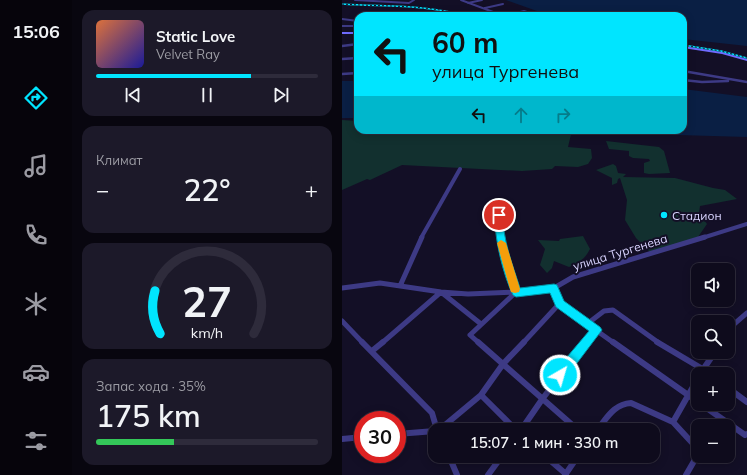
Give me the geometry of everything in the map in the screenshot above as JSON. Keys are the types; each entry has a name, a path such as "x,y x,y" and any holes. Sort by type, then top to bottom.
{"street":[{"path":"355,0 409,3 414,0"},
{"path":"461,0 494,12"},
{"path":"468,3 482,0"},
{"path":"484,8 503,4"},
{"path":"342,19 354,20"},
{"path":"342,26 354,26"},
{"path":"342,33 354,33"},
{"path":"342,46 354,44"},
{"path":"687,48 716,52 747,60"},
{"path":"342,59 354,58"},
{"path":"687,72 721,78 728,81"},
{"path":"342,74 354,73"},
{"path":"687,80 747,82"},
{"path":"400,286 415,250 460,169"},
{"path":"499,215 499,228 502,246 516,292"},
{"name":"улица Тургенева","path":"554,288 573,277 657,253 747,224"},
{"path":"342,288 380,283 441,292 468,294 516,292 554,288 559,304 689,396"},
{"path":"441,292 481,324"},
{"path":"372,351 441,292"},
{"path":"516,292 470,335 570,423"},
{"path":"446,423 481,395 503,364 559,304"},
{"path":"587,324 604,311 613,310 654,340 696,367"},
{"path":"735,323 747,313"},
{"path":"342,321 432,413 435,423"},
{"path":"526,423 543,398 596,330"},
{"path":"673,422 691,392"},
{"path":"735,393 747,402"},
{"path":"481,395 509,423"},
{"path":"603,423 618,405 623,403 630,403 673,422 696,447 697,456 686,475"},
{"path":"712,411 746,434"},
{"path":"406,433 428,431"},
{"path":"342,439 354,438"},
{"path":"452,463 458,475"},
{"path":"488,475 497,463"},
{"path":"552,463 565,475 573,463"}],"green space":[{"path":"342,120 354,121 354,134 571,134 568,147 591,149 592,158 588,164 578,167 555,166 552,169 522,171 402,165 370,180 367,179 342,190"},
{"path":"606,141 659,147 664,151 670,173 644,173 644,163 650,161 649,159 633,158 629,156 629,151 609,149"},
{"path":"613,164 616,166 618,173 626,174 623,177 675,178 725,190 737,199 700,206 699,213 707,224 698,237 651,253 636,238 625,220 627,200 620,178 618,179 617,183 612,185 612,178 596,170"},
{"path":"583,236 590,249 584,258 579,262 569,267 554,261 552,268 547,273 540,265 545,249 538,240 559,241 560,239"}],"water":[{"path":"506,0 747,0 747,46 687,39 687,12 540,12"},
{"path":"342,81 354,81 354,118 342,118"},
{"path":"687,90 747,97 747,137 644,134 687,134"}],"railway":[{"path":"342,4 436,9 452,12"},
{"path":"687,46 721,51 747,58"}],"slow traffic":[{"path":"501,243 515,289"}],"place":[{"name":"Стадион","path":"664,215"}],"route":[{"path":"499,215 499,228 502,246 516,292 554,288 559,304 596,330 560,375"}]}
